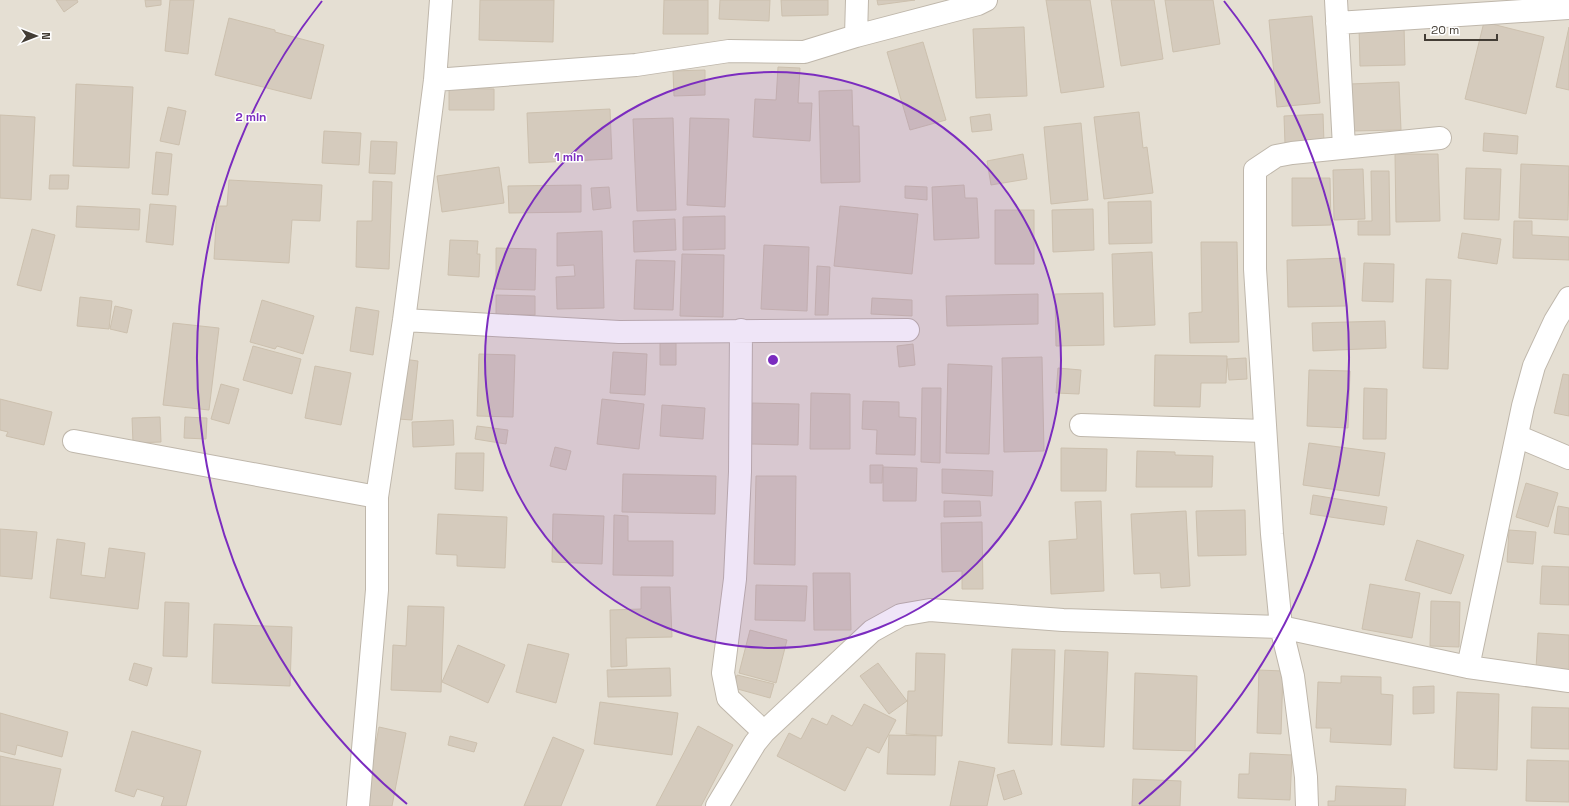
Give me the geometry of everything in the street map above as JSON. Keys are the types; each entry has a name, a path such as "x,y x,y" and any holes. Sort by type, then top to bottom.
{"street":[{"path":"358,806 377,590 377,497 404,320 435,80 441,0"},
{"path":"856,36 857,0"},
{"path":"435,80 636,64 729,51 804,52 856,36 978,4 986,0"},
{"path":"1336,0 1336,23 1344,147"},
{"path":"1336,23 1569,8"},
{"path":"1307,806 1306,777 1293,676 1281,627 1272,534 1264,431 1255,269 1255,170 1276,156 1344,147 1440,138"},
{"path":"1468,667 1523,406 1534,366 1569,298"},
{"path":"404,320 619,332 908,330"},
{"path":"741,330 740,472 735,579 723,673 728,698 764,732"},
{"path":"1080,425 1264,431"},
{"path":"1517,436 1569,458"},
{"path":"74,441 377,497"},
{"path":"717,806 755,743 764,732 872,630 901,615 930,610 1063,620 1281,627 1468,667 1569,681"}],"shaded area":[{"path":"0,0 1569,0 1569,806 0,806"}],"building":[{"path":"56,0 77,0 78,2 64,12"},
{"path":"145,0 161,0 161,5 146,7"},
{"path":"170,0 194,0 188,54 165,51"},
{"path":"480,0 554,0 553,42 479,40"},
{"path":"664,0 708,0 708,34 663,34"},
{"path":"720,0 770,0 769,21 719,19"},
{"path":"781,0 828,0 828,15 782,16"},
{"path":"877,0 915,0 878,5"},
{"path":"1046,0 1090,0 1104,87 1061,93"},
{"path":"1111,0 1154,0 1163,59 1121,66"},
{"path":"1165,0 1213,0 1220,44 1173,52"},
{"path":"1312,16 1320,103 1277,107 1269,20"},
{"path":"229,18 324,45 311,99 215,75"},
{"path":"1484,22 1544,37 1526,114 1465,99"},
{"path":"1404,26 1405,65 1360,66 1359,27"},
{"path":"1024,27 1027,96 976,98 973,29"},
{"path":"1569,27 1569,90 1556,87"},
{"path":"923,42 946,120 910,130 887,52"},
{"path":"778,67 800,68 798,103 812,103 810,141 753,137 755,99 776,100"},
{"path":"705,70 705,95 674,96 673,71"},
{"path":"1399,82 1401,130 1351,131 1350,84"},
{"path":"76,84 133,87 129,168 73,166"},
{"path":"449,88 494,89 494,110 449,110"},
{"path":"852,90 853,126 859,126 860,182 821,183 819,91"},
{"path":"168,107 186,111 179,145 160,141"},
{"path":"610,109 612,159 529,163 527,113"},
{"path":"1139,112 1143,148 1147,147 1153,193 1104,199 1094,117"},
{"path":"990,114 992,130 972,132 970,117"},
{"path":"1323,114 1324,143 1285,144 1284,116"},
{"path":"0,115 35,117 31,200 0,198"},
{"path":"673,118 676,210 637,211 633,119"},
{"path":"690,118 729,119 725,207 687,205"},
{"path":"1081,123 1088,200 1051,204 1044,127"},
{"path":"324,131 361,133 359,165 322,163"},
{"path":"1484,133 1518,136 1517,154 1483,151"},
{"path":"371,141 397,142 395,174 369,173"},
{"path":"156,152 172,154 168,195 152,194"},
{"path":"1023,154 1027,179 991,185 987,161"},
{"path":"1395,154 1438,154 1440,221 1396,222"},
{"path":"1521,164 1569,166 1568,220 1519,218"},
{"path":"499,167 504,203 442,212 437,176"},
{"path":"1466,168 1501,169 1499,220 1464,219"},
{"path":"1363,169 1365,219 1334,220 1333,170"},
{"path":"1371,171 1389,171 1390,235 1358,235 1358,221 1372,221"},
{"path":"50,175 69,175 68,189 49,189"},
{"path":"1292,178 1330,178 1331,225 1292,226"},
{"path":"229,180 322,185 320,221 292,220 289,263 214,259 217,206 227,206"},
{"path":"373,181 392,182 389,269 356,267 357,221 372,221"},
{"path":"581,185 581,212 509,213 508,186"},
{"path":"964,185 965,198 977,198 979,238 934,240 932,187"},
{"path":"905,186 927,187 927,200 905,198"},
{"path":"609,187 611,208 593,210 591,188"},
{"path":"1151,201 1152,243 1109,244 1108,202"},
{"path":"150,204 176,206 173,245 146,242"},
{"path":"77,206 140,209 139,230 76,227"},
{"path":"840,206 918,214 912,274 834,266"},
{"path":"1093,209 1094,250 1053,252 1052,210"},
{"path":"995,210 1034,210 1034,264 995,264"},
{"path":"725,216 725,249 683,250 683,217"},
{"path":"675,219 676,250 634,252 633,221"},
{"path":"1514,221 1532,221 1532,235 1569,237 1569,260 1513,258"},
{"path":"32,229 55,235 41,291 17,285"},
{"path":"602,231 604,308 557,309 556,277 575,276 574,265 557,266 557,233"},
{"path":"1462,233 1501,239 1497,264 1458,258"},
{"path":"450,240 478,241 477,254 480,254 479,277 448,275"},
{"path":"1201,242 1237,242 1239,342 1190,343 1189,313 1202,312"},
{"path":"764,245 809,247 807,311 761,309"},
{"path":"496,248 536,249 535,290 496,289"},
{"path":"1152,252 1155,325 1114,327 1112,254"},
{"path":"682,254 724,255 723,317 680,316"},
{"path":"1345,258 1346,306 1288,307 1287,260"},
{"path":"636,260 675,261 673,310 634,309"},
{"path":"1364,263 1394,264 1393,302 1362,301"},
{"path":"817,266 830,267 828,315 815,315"},
{"path":"1426,279 1451,280 1448,369 1423,368"},
{"path":"1103,293 1104,345 1056,346 1055,294"},
{"path":"1038,294 1038,324 947,326 946,296"},
{"path":"496,295 535,296 535,315 496,314"},
{"path":"80,297 112,301 109,329 77,326"},
{"path":"872,298 912,300 912,316 871,314"},
{"path":"262,300 314,316 303,354 277,346 275,349 250,342"},
{"path":"115,306 132,310 127,333 110,329"},
{"path":"356,307 379,311 373,355 350,351"},
{"path":"1385,321 1386,348 1313,351 1312,323"},
{"path":"173,323 219,328 209,410 163,405"},
{"path":"660,343 676,343 676,365 660,365"},
{"path":"913,344 915,365 899,367 897,346"},
{"path":"253,346 301,359 292,394 243,380"},
{"path":"613,352 647,354 645,395 610,393"},
{"path":"479,354 515,355 513,417 477,416"},
{"path":"1155,355 1227,356 1226,383 1201,383 1200,407 1154,406"},
{"path":"1042,357 1044,451 1004,452 1002,358"},
{"path":"1246,358 1247,379 1229,380 1227,359"},
{"path":"403,359 418,361 412,420 398,419"},
{"path":"948,364 992,366 989,454 946,453"},
{"path":"315,366 351,373 341,425 305,418"},
{"path":"1058,368 1081,370 1079,394 1056,393"},
{"path":"1309,370 1350,371 1348,428 1307,426"},
{"path":"1563,374 1569,375 1569,416 1554,413"},
{"path":"221,384 239,389 229,424 211,419"},
{"path":"922,388 941,388 940,463 921,462"},
{"path":"1364,388 1387,389 1386,439 1363,439"},
{"path":"811,393 850,394 850,449 810,449"},
{"path":"0,399 52,412 44,445 6,436 8,432 0,430"},
{"path":"602,399 644,404 639,449 597,444"},
{"path":"863,401 899,402 899,417 916,418 915,455 876,454 877,430 862,429"},
{"path":"752,403 799,404 798,445 751,444"},
{"path":"662,405 705,408 703,439 660,436"},
{"path":"160,417 161,442 133,443 132,418"},
{"path":"185,417 207,418 206,439 184,438"},
{"path":"453,420 454,445 413,447 412,422"},
{"path":"477,426 508,430 506,444 475,439"},
{"path":"1309,443 1385,453 1379,496 1303,485"},
{"path":"555,447 571,451 566,470 550,466"},
{"path":"1061,448 1107,449 1106,491 1061,491"},
{"path":"1137,451 1175,452 1175,455 1213,456 1212,487 1136,487"},
{"path":"456,453 484,453 483,491 455,489"},
{"path":"870,465 883,465 882,483 870,483"},
{"path":"883,467 917,468 916,501 883,501"},
{"path":"942,469 993,471 992,496 942,493"},
{"path":"623,474 716,476 715,514 622,512"},
{"path":"756,476 796,476 795,565 754,564"},
{"path":"1526,483 1558,493 1548,527 1516,517"},
{"path":"1313,495 1387,507 1384,525 1310,514"},
{"path":"944,501 980,501 981,516 944,517"},
{"path":"1101,501 1104,591 1051,594 1049,541 1077,539 1075,502"},
{"path":"1558,506 1569,508 1569,535 1554,533"},
{"path":"1245,510 1246,555 1198,556 1196,511"},
{"path":"1186,511 1190,586 1161,588 1160,573 1134,574 1131,514"},
{"path":"438,514 507,517 505,568 457,566 457,555 436,554"},
{"path":"553,514 604,516 602,564 552,562"},
{"path":"614,515 628,516 628,541 673,541 673,576 613,575"},
{"path":"982,522 983,589 962,589 962,571 942,572 941,523"},
{"path":"0,529 37,532 32,579 0,576"},
{"path":"1509,530 1536,532 1533,564 1507,562"},
{"path":"57,539 85,543 81,575 105,578 109,548 145,553 138,609 50,598"},
{"path":"1417,540 1464,555 1451,594 1405,580"},
{"path":"1542,566 1569,567 1569,605 1540,604"},
{"path":"813,573 850,573 851,630 814,630"},
{"path":"1370,584 1420,593 1412,638 1362,629"},
{"path":"756,585 807,586 805,621 755,620"},
{"path":"641,587 670,587 672,637 626,638 627,666 611,667 610,610 641,609"},
{"path":"1431,601 1460,602 1459,647 1430,646"},
{"path":"165,602 189,603 187,657 163,656"},
{"path":"408,606 444,607 441,692 391,690 393,645 406,646"},
{"path":"214,624 292,627 290,686 212,683"},
{"path":"750,630 787,640 776,683 739,673"},
{"path":"1538,633 1569,635 1569,671 1536,669"},
{"path":"528,644 569,654 556,703 516,692"},
{"path":"458,645 505,665 488,703 442,682"},
{"path":"1012,649 1055,650 1052,745 1008,743"},
{"path":"1065,650 1108,652 1104,747 1061,745"},
{"path":"916,653 945,654 942,736 906,734 908,691 915,691"},
{"path":"134,663 152,668 147,686 129,680"},
{"path":"878,663 907,701 889,714 860,676"},
{"path":"670,668 671,696 608,697 607,670"},
{"path":"1259,670 1283,671 1281,734 1257,733"},
{"path":"1135,673 1197,676 1195,751 1133,749"},
{"path":"737,675 774,684 770,698 734,688"},
{"path":"1341,676 1381,677 1381,694 1393,695 1391,745 1330,742 1331,728 1316,728 1318,682 1341,683"},
{"path":"1434,686 1434,713 1413,714 1413,687"},
{"path":"1457,692 1499,694 1497,770 1454,768"},
{"path":"600,702 678,713 672,755 594,744"},
{"path":"864,704 896,720 879,753 867,747 845,791 777,756 789,733 801,739 812,718 827,725 832,715 852,726"},
{"path":"1532,707 1569,708 1569,749 1531,748"},
{"path":"0,713 68,732 62,757 17,745 15,755 0,751"},
{"path":"698,726 733,745 701,806 656,806"},
{"path":"379,727 406,733 392,806 364,806"},
{"path":"132,731 201,751 186,806 161,806 164,797 137,789 134,797 115,791"},
{"path":"889,735 936,736 935,775 887,774"},
{"path":"450,736 477,743 474,752 448,745"},
{"path":"553,737 584,750 561,806 524,806"},
{"path":"1250,753 1292,755 1290,800 1238,798 1239,774 1249,774"},
{"path":"0,756 61,769 53,806 0,806"},
{"path":"1527,760 1569,761 1569,802 1526,801"},
{"path":"959,761 995,768 987,806 950,806"},
{"path":"1014,770 1022,794 1004,800 997,775"},
{"path":"1133,779 1181,781 1180,806 1132,806"},
{"path":"1336,786 1406,789 1405,806 1328,806 1328,801 1335,801"}]}
